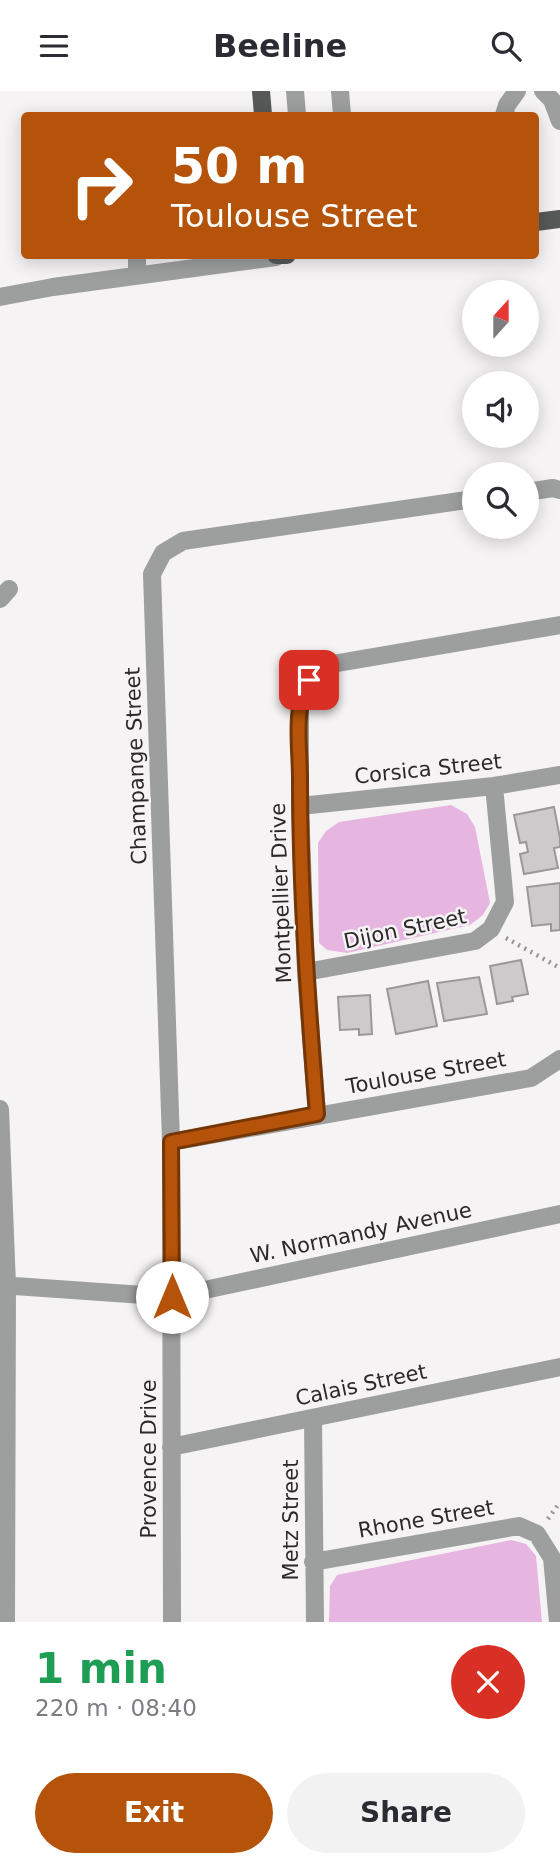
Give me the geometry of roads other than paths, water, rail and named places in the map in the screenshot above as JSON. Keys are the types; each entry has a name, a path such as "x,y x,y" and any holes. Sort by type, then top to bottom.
{"main road":[{"path":"261,91 263,112"},
{"path":"539,222 560,219"}],"street":[{"path":"295,91 297,112"},
{"path":"340,91 342,112"},
{"path":"506,112 507,105 517,91"},
{"path":"543,91 552,100 560,121"},
{"path":"137,259 137,275"},
{"path":"0,297 137,275 197,261 230,259"},
{"path":"539,490 560,490"},
{"name":"Champange Street","path":"172,1297 171,1142 152,573 163,553 183,541 462,501"},
{"name":"Montpellier Drive","path":"317,1114 306,972 300,806 300,697 309,680 331,664 560,625"},
{"name":"Corsica Street","path":"300,806 494,786 560,775"},
{"name":"Dijon Street","path":"306,972 475,941 491,929 505,902 494,786"},
{"name":"Toulouse Street","path":"171,1142 531,1078 560,1059"},
{"path":"0,1109 2,1469 6,1622"},
{"name":"W. Normandy Avenue","path":"3,1285 172,1297 560,1214"},
{"name":"Provence Drive","path":"172,1297 172,1622"},
{"name":"Calais Street","path":"172,1447 560,1367"},
{"name":"Metz Street","path":"313,1418 315,1622"},
{"name":"Rhone Street","path":"313,1562 519,1527 537,1534 552,1558 558,1622"}]}
